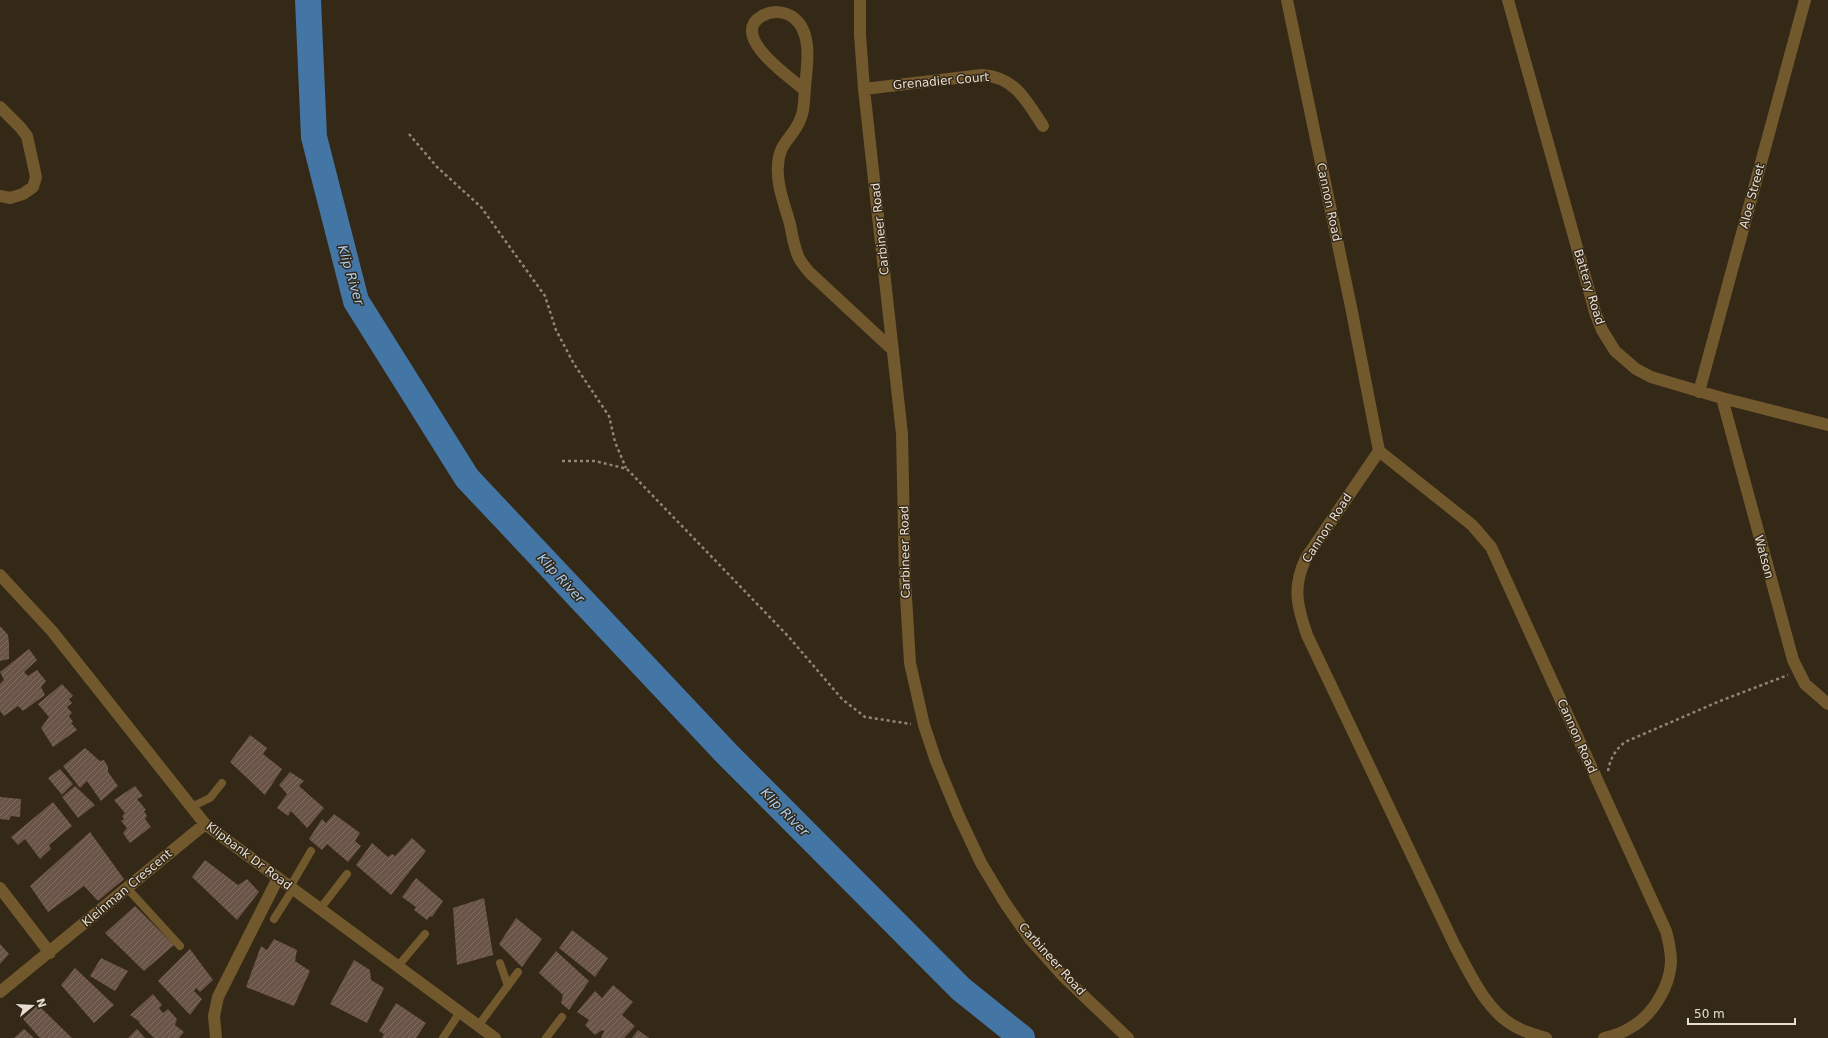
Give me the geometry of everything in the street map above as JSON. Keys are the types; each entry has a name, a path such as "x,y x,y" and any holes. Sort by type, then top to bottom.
{"street":[{"name":"Carbineer Road","path":"860,0 860,35 864,89 902,434 905,580 910,663 924,726 936,761 958,814 981,863 1005,903 1030,939 1064,977 1128,1038"},
{"name":"Cannon Road","path":"1287,0 1351,307 1379,451 1472,525 1491,547 1666,931 1670,947 1671,963 1664,988 1643,1019 1631,1028 1604,1038"},
{"name":"Battery Road","path":"1508,0 1595,312 1602,330 1615,351 1636,369 1651,377 1722,398 1828,423"},
{"name":"Aloe Street","path":"1699,392 1805,0"},
{"path":"805,90 756,46 753,32 756,22 761,16 771,12 782,12 792,17 800,25 806,45 805,90 801,118 799,124 784,143 777,166 779,182 797,254 810,274 893,350"},
{"name":"Grenadier Court","path":"864,89 982,75 997,77 1005,80 1019,92 1043,126"},
{"path":"0,107 27,136 36,177 33,187 23,194 10,198 0,196"},
{"name":"Watson","path":"1722,398 1787,642 1797,671 1805,684 1828,704"},
{"name":"Cannon Road","path":"1379,451 1306,558 1299,573 1296,591 1301,619 1452,938 1475,983 1497,1013 1508,1022 1519,1029 1546,1038"},
{"name":"Klipbank Dr Road","path":"0,575 52,631 205,824 494,1038"},
{"name":"Kleinman Crescent","path":"0,992 50,953 205,824"},
{"path":"216,1038 214,1016 218,998 278,878"},
{"path":"0,888 50,953"}],"lane":[{"path":"192,806 210,798 222,783"},
{"path":"274,919 311,851"},
{"path":"320,909 347,874"},
{"path":"128,888 180,946"},
{"path":"398,966 425,934"},
{"path":"500,962 508,986"},
{"path":"478,1026 518,972"},
{"path":"443,1038 460,1012"},
{"path":"546,1038 562,1017"}],"path":[{"path":"409,134 437,167 481,207 545,296 556,330 574,364 609,416 615,442 627,469 788,636 842,699 865,717 924,726"},
{"path":"562,460 595,461 627,469"},
{"path":"1602,790 1612,756 1625,742 1720,701 1797,671"}],"building":[{"path":"0,626 8,635 9,659 0,661"},
{"path":"29,649 37,660 24,672 28,676 37,670 46,681 41,687 45,695 23,711 18,706 4,716 0,711 0,684 4,680 0,672"},
{"path":"62,684 73,696 69,699 72,703 67,707 72,713 69,716 73,722 71,723 77,730 53,747 41,728 49,717 38,704"},
{"path":"250,735 267,748 263,754 282,769 265,795 230,762"},
{"path":"85,748 100,761 104,760 108,767 108,772 118,786 101,801 87,781 80,788 63,766"},
{"path":"60,769 73,784 62,795 48,778"},
{"path":"290,772 304,781 299,786 324,808 307,828 291,811 288,816 277,808 287,794 279,785"},
{"path":"75,786 95,805 78,818 62,797"},
{"path":"135,786 143,796 137,799 146,810 144,811 147,816 145,819 151,827 130,843 123,833 127,828 121,821 124,819 122,816 125,813 114,800"},
{"path":"0,797 21,799 20,817 11,816 9,820 0,819"},
{"path":"53,802 72,826 49,845 51,849 40,859 25,839 18,845 11,837"},
{"path":"334,814 360,833 355,841 361,846 348,862 327,844 322,850 309,839 322,819 326,823"},
{"path":"90,832 124,879 98,901 84,886 48,912 30,886"},
{"path":"412,838 426,851 391,895 356,865 372,843 388,857 392,854 395,856"},
{"path":"205,860 238,885 247,879 259,892 237,920 192,877"},
{"path":"416,878 443,901 432,917 430,916 427,920 414,910 416,907 402,897"},
{"path":"484,898 493,955 457,965 453,908"},
{"path":"135,906 174,945 144,971 105,933"},
{"path":"516,918 542,939 522,967 499,944"},
{"path":"572,930 608,958 595,977 559,948"},
{"path":"274,939 297,950 295,961 310,971 294,1006 246,987 261,946 267,950"},
{"path":"0,944 9,954 0,964"},
{"path":"190,949 213,980 200,992 196,988 194,991 202,999 190,1015 158,981"},
{"path":"556,951 589,981 569,1010 561,1003 563,995 539,973"},
{"path":"101,958 128,971 115,991 90,976"},
{"path":"354,960 370,970 371,980 384,988 367,1023 330,1004"},
{"path":"75,968 114,1005 94,1023 61,985"},
{"path":"613,985 633,1002 622,1015 635,1026 624,1038 601,1038 604,1031 602,1030 595,1035 585,1025 589,1020 577,1012 595,991 602,998"},
{"path":"153,994 162,1005 159,1008 163,1013 168,1009 177,1019 175,1025 184,1032 179,1038 154,1038 139,1023 140,1022 130,1015"},
{"path":"396,1003 426,1023 416,1038 382,1038 384,1034 379,1031"},
{"path":"38,1005 72,1038 40,1038 23,1019"},
{"path":"24,1029 34,1038 14,1038"},
{"path":"137,1029 145,1038 128,1038"},
{"path":"638,1030 649,1038 632,1038"}],"waterway":[{"name":"Klip River","path":"308,0 314,137 356,301 467,478 727,754 961,989 1022,1038"}]}
